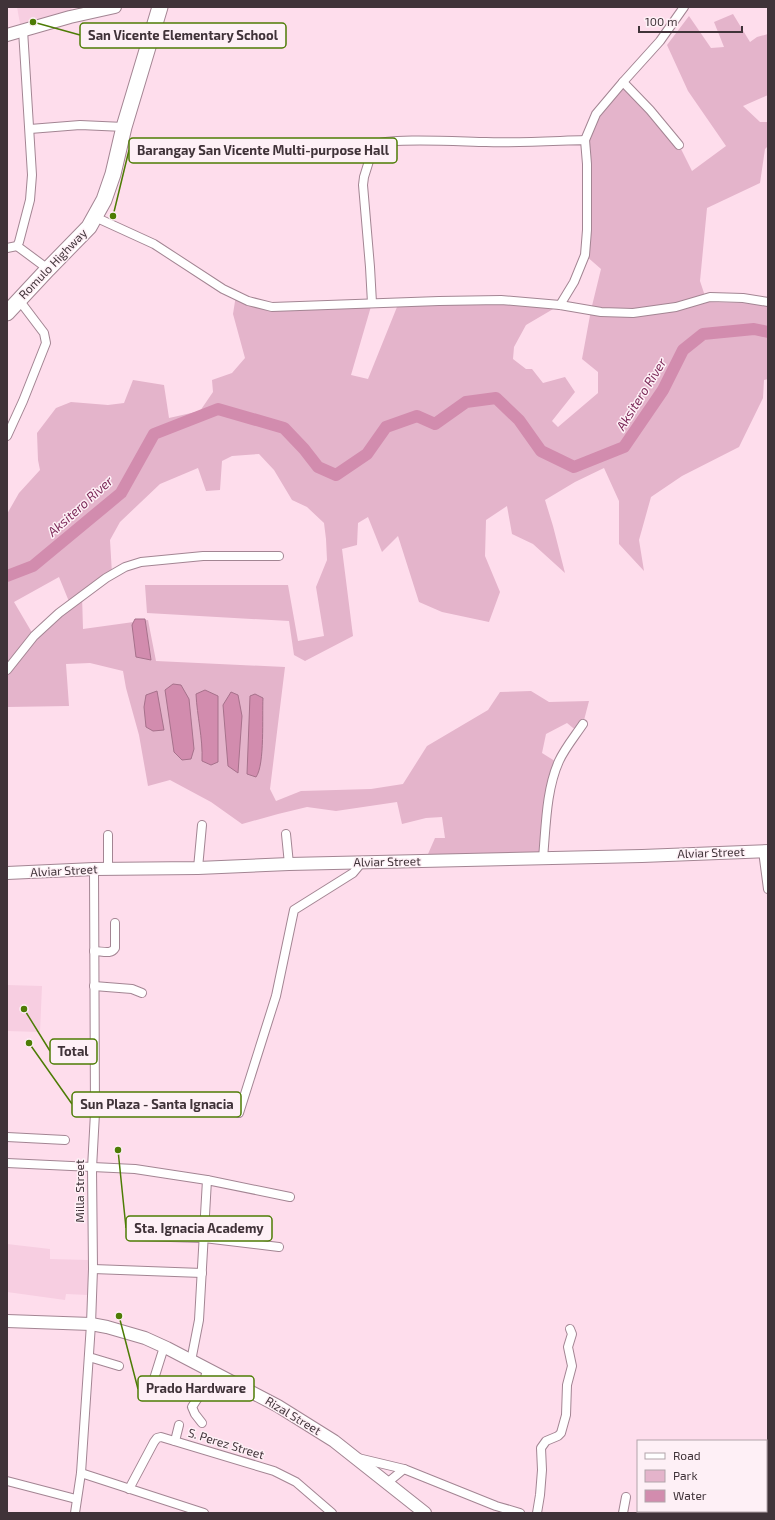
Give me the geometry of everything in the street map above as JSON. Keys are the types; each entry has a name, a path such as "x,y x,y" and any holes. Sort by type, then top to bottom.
{"highway":[{"name":"Romulo Highway","path":"7,314 48,269 84,233 95,217 107,191 124,127 160,7"}],"street":[{"path":"7,35 70,17 115,7"},
{"path":"560,305 574,282 585,255 587,230 587,164 585,140 593,119 622,82 660,41 684,7"},
{"path":"17,246 30,200 32,167 23,30"},
{"path":"622,82 650,110 679,145"},
{"path":"30,129 80,125 124,127"},
{"path":"372,303 363,185 374,145 377,143 390,141 526,142 585,140"},
{"path":"95,217 154,244 223,289 248,301 272,307 501,300 560,305 601,312 633,313 676,307 710,297 743,298 768,302"},
{"path":"7,248 17,246 48,269"},
{"path":"7,436 23,401 46,343 42,331 19,300"},
{"path":"7,670 34,636 59,613 94,586 124,567 141,562 203,556 279,556"},
{"path":"543,858 547,814 555,772 560,759 583,724"},
{"path":"198,868 202,825"},
{"path":"286,834 289,864"},
{"path":"108,835 108,869"},
{"path":"766,851 768,889"},
{"name":"Alviar Street","path":"7,874 94,869 198,868 289,864 766,851"},
{"path":"239,1114 276,996 294,910 353,873 360,862"},
{"name":"Milla Street","path":"75,1513 81,1473 91,1324 93,1269 92,1168 95,1114 94,869"},
{"path":"94,951 111,952 116,948 115,923"},
{"path":"94,986 132,989 142,993"},
{"path":"7,1137 65,1140"},
{"path":"7,1163 135,1169 207,1180 290,1197"},
{"path":"191,1361 198,1332 207,1180"},
{"path":"136,1236 204,1238 279,1247"},
{"path":"93,1269 202,1273"},
{"name":"Rizal Street","path":"7,1321 91,1324 138,1336 164,1347 278,1406 334,1441 425,1513"},
{"path":"537,1513 542,1470 541,1448 546,1441 558,1436 561,1433 566,1414 566,1385 572,1366 568,1347 572,1334 570,1329"},
{"path":"154,1382 164,1347"},
{"path":"89,1357 119,1366"},
{"path":"202,1423 192,1407 201,1393 207,1370"},
{"path":"175,1441 179,1425"},
{"name":"S. Perez Street","path":"129,1488 157,1438 161,1437 274,1471 296,1482 332,1513"},
{"path":"355,1458 404,1469 496,1506 520,1513"},
{"path":"387,1483 404,1469"},
{"path":"81,1473 204,1513"},
{"path":"7,1481 76,1499"},
{"path":"623,1513 626,1497"}],"shaded area":[{"path":"17,7 71,7 73,14 21,29"},
{"path":"7,985 42,986 40,1032 7,1031"},
{"path":"7,1244 50,1249 50,1259 88,1260 88,1295 66,1294 65,1300 7,1292"}],"green space":[{"path":"733,14 750,42 757,37 768,34 768,95 743,106 760,122 768,122 768,146 765,149 760,183 707,208 700,281 707,302 768,304 768,379 764,380 763,398 739,447 682,476 651,497 639,540 644,571 619,544 619,501 604,468 575,482 545,500 565,573 533,544 512,534 507,506 486,520 485,556 500,592 489,622 442,612 419,602 398,536 382,552 368,517 358,523 357,545 342,549 353,636 305,661 294,655 289,621 147,613 145,585 288,585 298,641 324,636 316,587 327,560 324,523 307,507 292,500 274,470 259,454 232,456 222,461 220,490 206,491 198,468 160,484 120,522 110,540 112,574 82,595 83,629 148,620 156,661 285,667 270,789 276,801 301,791 371,789 403,784 427,746 488,710 500,692 531,691 549,702 589,701 583,724 578,732 567,723 546,734 542,753 558,763 543,858 425,861 435,838 445,838 442,817 426,818 402,824 397,802 336,811 307,807 242,824 211,802 170,780 148,786 139,735 126,688 123,671 90,663 66,664 69,706 7,707 7,514 19,493 40,470 37,433 56,408 71,402 108,405 124,403 133,380 164,385 169,418 200,411 213,392 212,380 232,373 245,358 233,314 236,295 272,307 372,303 351,375 368,379 399,302 560,305 526,325 514,347 513,359 526,369 532,369 543,383 565,377 575,392 552,421 558,427 598,393 598,372 582,359 591,310 601,269 585,255 587,136 596,114 623,82 679,145 692,171 726,146 688,91 667,45 689,16 711,48 724,47 714,22","holes":["59,577 70,604 34,636 14,602"]}],"water":[{"path":"135,619 145,619 151,660 136,657 132,625"},
{"path":"173,684 181,685 189,699 194,749 191,759 182,760 174,752 165,690"},
{"path":"205,690 218,696 218,762 211,765 202,761 202,744 196,694"},
{"path":"157,691 164,730 153,731 146,727 144,707 146,695"},
{"path":"231,692 238,695 242,716 238,773 228,766 223,705"},
{"path":"255,694 263,698 262,751 259,771 256,777 247,774 250,696"}],"waterway":[{"name":"Aksitero River","path":"7,576 33,566 121,493 154,434 218,409 284,428 304,449 318,467 336,475 367,454 386,427 417,416 435,424 466,402 496,398 519,420 541,451 574,467 624,447 663,390 683,350 703,334 754,329 768,332"}],"place":[{"name":"San Vicente Elementary School","path":"33,22"},
{"name":"Barangay San Vicente Multi-purpose Hall","path":"113,216"},
{"name":"Total","path":"24,1009"},
{"name":"Sun Plaza - Santa Ignacia","path":"29,1043"},
{"name":"Sta. Ignacia Academy","path":"118,1150"},
{"name":"Prado Hardware","path":"119,1316"}]}
